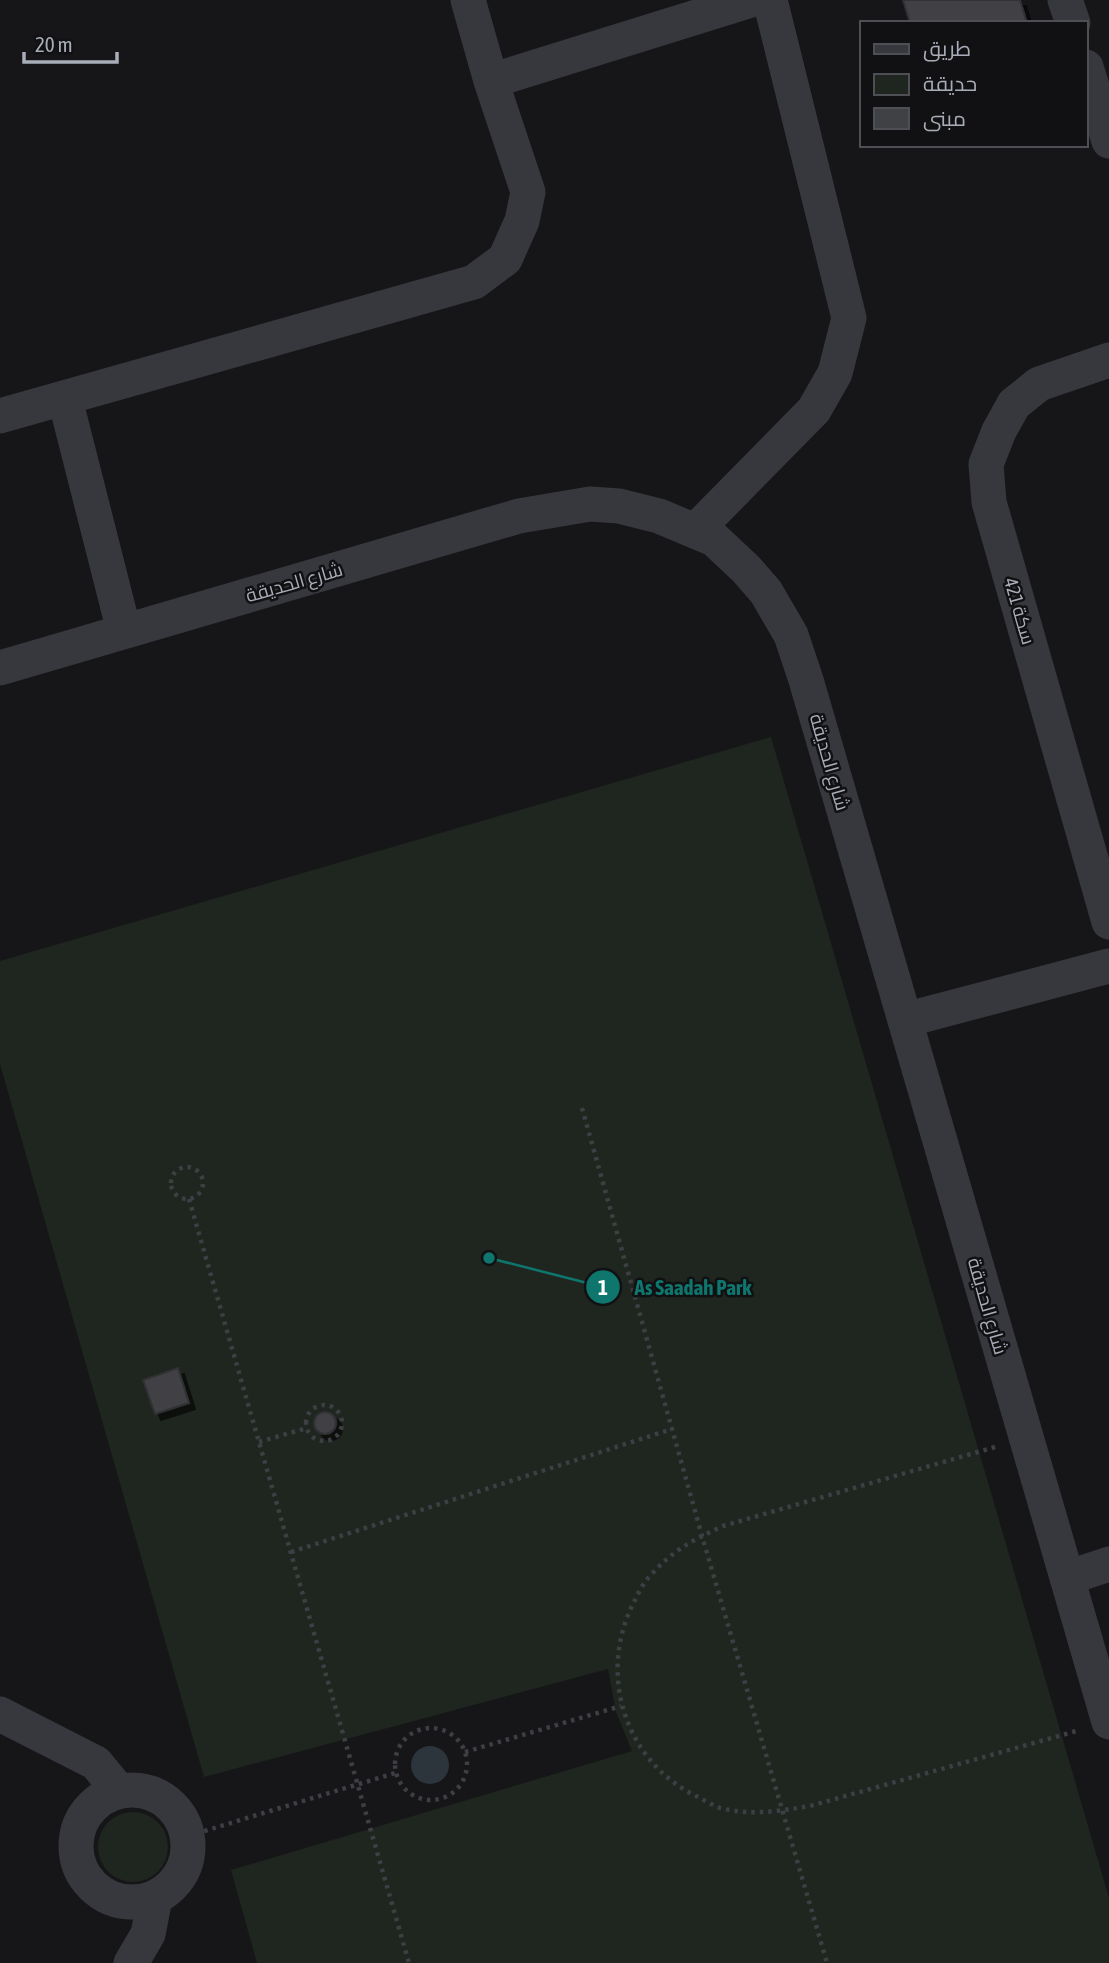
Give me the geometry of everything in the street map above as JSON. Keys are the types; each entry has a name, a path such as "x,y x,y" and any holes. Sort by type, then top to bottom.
{"street":[{"path":"0,416 474,282 505,258 522,221 528,192 491,81 468,0"},
{"path":"491,81 751,0"},
{"path":"696,530 814,410 835,373 849,318 770,0"},
{"path":"1065,0 1072,21"},
{"path":"1088,73 1109,141"},
{"name":"سكة 421","path":"1109,360 1039,384 1014,404 999,431 986,464 989,502 1109,922"},
{"path":"65,399 124,631"},
{"name":"شارع الحديقة","path":"0,668 519,516 590,504 619,506 659,516 696,530 714,539 746,569 766,592 791,635 806,680 1109,1722"},
{"path":"905,1020 1109,967"},
{"path":"1067,1578 1109,1564"},
{"path":"0,1714 96,1763 118,1791"},
{"path":"137,1790 155,1794 170,1804 182,1818 188,1836 188,1854 182,1872 171,1888 155,1898 136,1903 117,1901 100,1894 86,1880 78,1863 75,1845 78,1827 88,1811 101,1799 118,1791 137,1790"},
{"path":"131,1963 148,1934 155,1898"}],"path":[{"path":"582,1108 702,1536 827,1963"},
{"path":"182,1167 197,1170 202,1179 202,1189 190,1199 179,1197 171,1189 173,1173 182,1167"},
{"path":"190,1199 409,1963"},
{"path":"320,1406 332,1407 342,1421 339,1433 330,1440 313,1438 307,1428 306,1423 311,1412 320,1406"},
{"path":"259,1442 307,1428"},
{"path":"291,1552 672,1429"},
{"path":"1026,1437 723,1526 681,1546 647,1578 624,1620 616,1666 621,1706 644,1754 677,1787 719,1807 764,1814 810,1806 1109,1722"},
{"path":"465,1752 621,1706"},
{"path":"435,1727 446,1731 457,1738 465,1752 468,1760 467,1772 453,1793 442,1799 419,1799 409,1793 395,1773 394,1762 402,1741 422,1728 435,1727"},
{"path":"188,1836 395,1773"}],"green space":[{"path":"771,737 1109,1898 1109,1963 257,1963 231,1870 632,1751 616,1712 608,1669 204,1777 0,1064 0,961"},
{"path":"133,1812 152,1818 162,1828 168,1847 162,1866 152,1876 133,1882 114,1876 104,1866 98,1847 104,1828 114,1818"}],"shaded area":[{"path":"430,1746 444,1751 449,1765 444,1779 430,1784 416,1779 411,1765 416,1751"}],"building":[{"path":"903,0 1020,0 1026,21 909,21"},
{"path":"178,1368 189,1403 155,1414 143,1380"},
{"path":"325,1412 333,1415 336,1423 333,1431 325,1434 317,1431 314,1423 317,1415"}],"place":[{"name":"As Saadah Park","path":"489,1258"}]}
